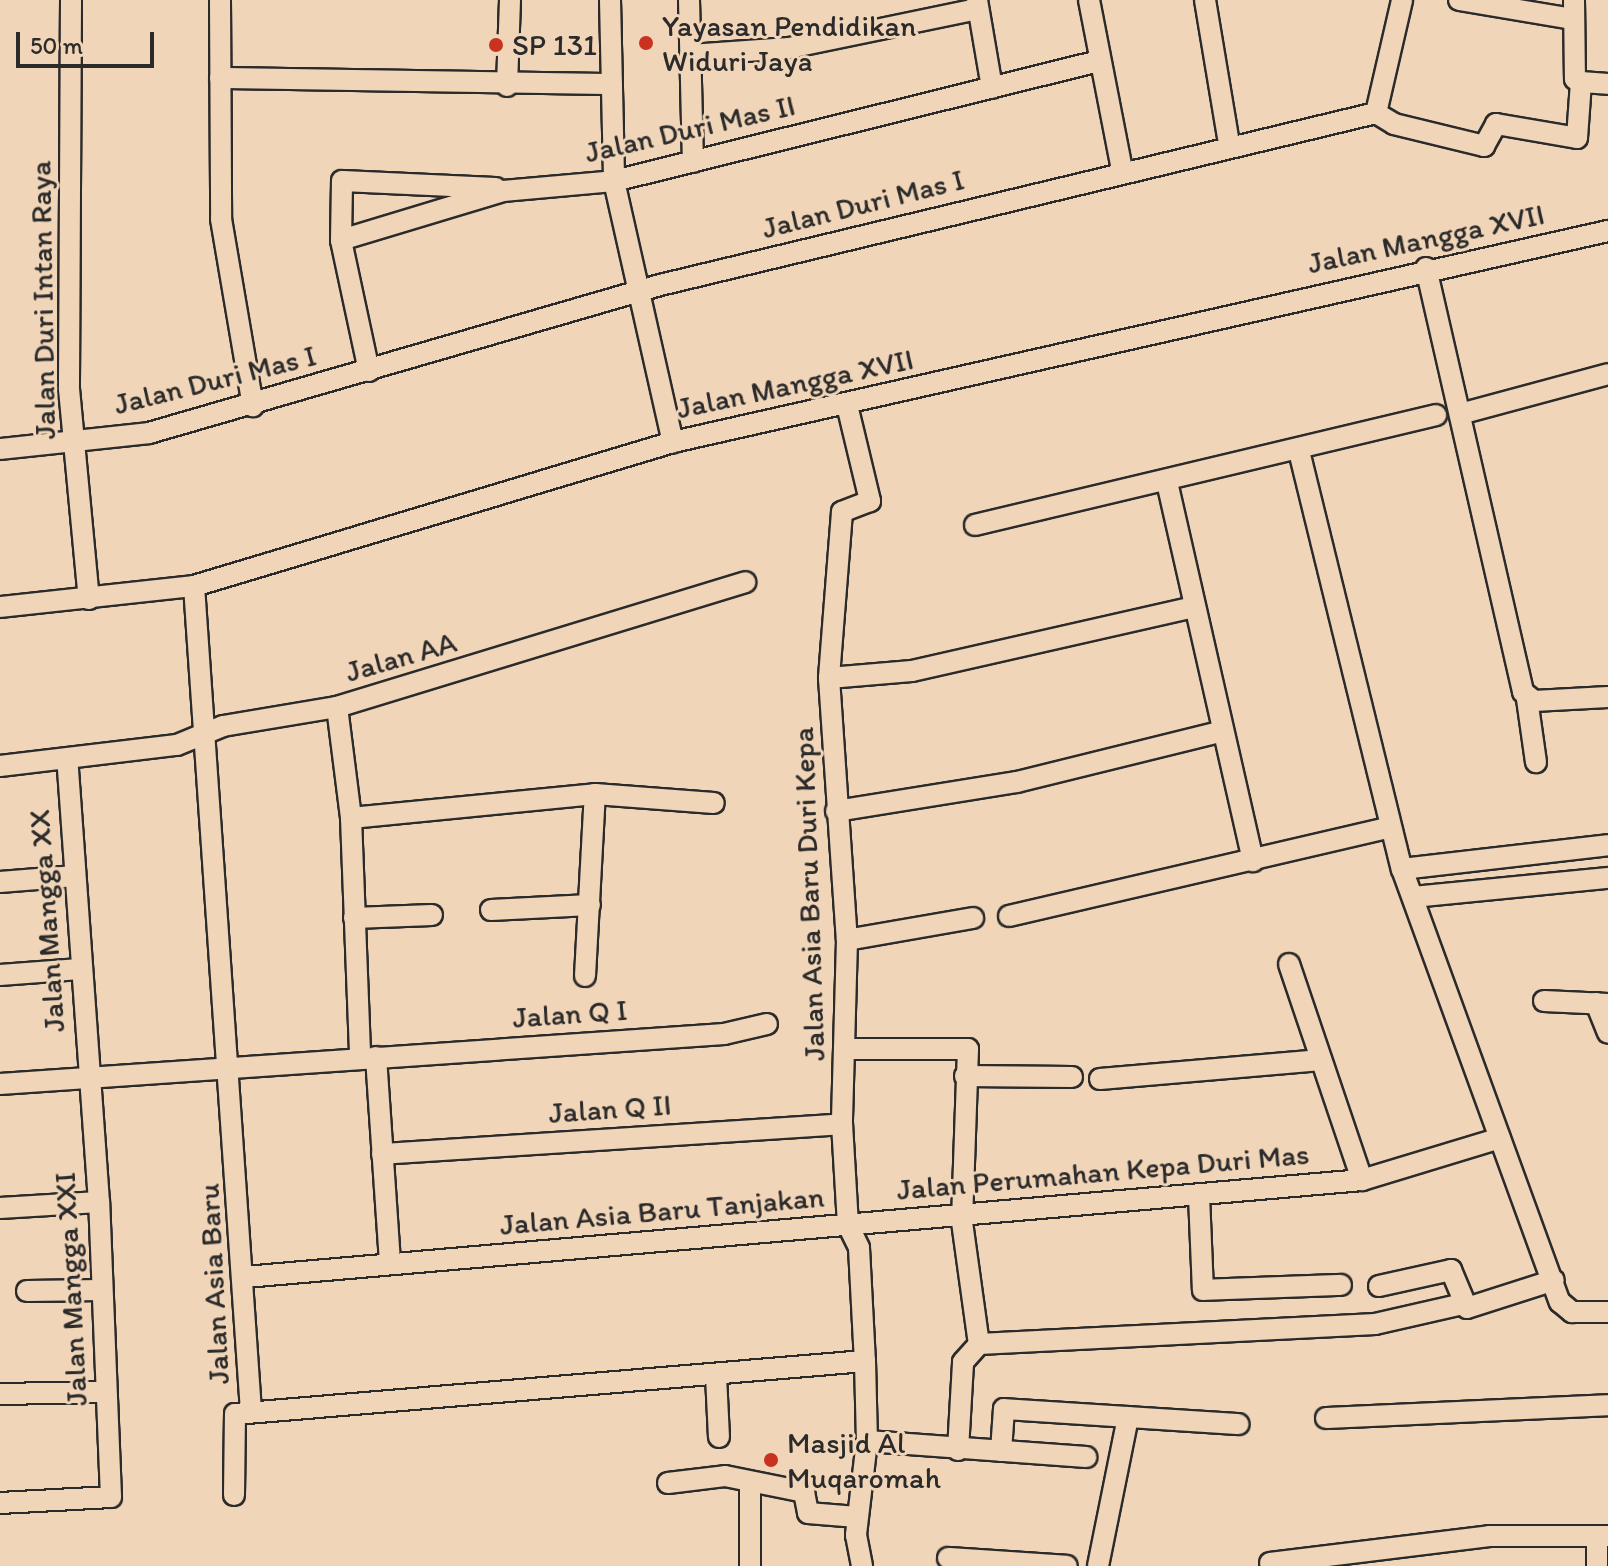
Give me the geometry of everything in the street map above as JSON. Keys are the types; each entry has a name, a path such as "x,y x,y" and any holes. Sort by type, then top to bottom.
{"street":[{"name":"Jalan Duri Intan Raya","path":"71,0 74,442 89,599"},
{"path":"220,0 221,219 253,406"},
{"path":"507,86 510,0"},
{"path":"610,0 614,181 634,292 673,442"},
{"path":"689,0 693,162"},
{"path":"1089,0 1122,170"},
{"path":"1205,0 1229,144"},
{"path":"1402,0 1376,113 1394,124 1484,146 1496,124 1578,138 1581,82"},
{"path":"1459,0 1574,9 1575,79 1608,84"},
{"path":"690,55 789,48 977,4 992,88"},
{"name":"Jalan Duri Mas II","path":"341,240 503,191 614,181 1099,61"},
{"path":"220,78 507,86 612,84"},
{"name":"Jalan Duri Mas I","path":"0,449 149,433 253,406 634,292 1229,144 1376,113"},
{"path":"369,371 341,240 340,185 503,191"},
{"name":"Jalan Mangga XVII","path":"0,607 194,586 673,442 847,405 1426,268 1608,231"},
{"path":"1426,268 1527,699 1536,762"},
{"path":"1460,414 1608,374"},
{"name":"Jalan Asia Baru Duri Kepa","path":"847,405 870,501 842,512 843,553 835,561 829,678 847,940 849,1049 842,1124 848,1225"},
{"path":"975,525 1299,451 1436,415"},
{"path":"1299,451 1387,828 1567,1311 1608,1312"},
{"path":"1167,482 1253,861"},
{"name":"Jalan AA","path":"0,766 177,745 203,734 337,707 615,626 745,582"},
{"name":"Jalan Asia Baru","path":"194,586 245,1277 251,1412 716,1376 865,1361"},
{"path":"829,678 912,671 1193,607"},
{"path":"1527,699 1608,697"},
{"path":"337,707 351,818 354,918 368,1057 382,1154 390,1264"},
{"path":"836,811 1017,782 1223,731"},
{"name":"Jalan Mangga XX","path":"67,760 88,1078"},
{"path":"351,818 595,794 714,803"},
{"path":"585,976 595,794"},
{"path":"1009,916 1387,828"},
{"path":"1402,869 1608,845"},
{"path":"0,882 75,876"},
{"path":"1413,897 1608,878"},
{"path":"491,910 590,905"},
{"path":"354,918 432,915"},
{"path":"847,940 973,918"},
{"name":"Jalan Perumahan Kepa Duri Mas","path":"1289,964 1362,1180"},
{"path":"0,975 80,969"},
{"path":"1544,1001 1602,1004 1608,1033"},
{"name":"Jalan Q I","path":"368,1057 724,1034 767,1024"},
{"path":"849,1049 962,1046 968,1052 962,1213 979,1344"},
{"path":"0,1084 368,1057"},
{"path":"1100,1079 1321,1060"},
{"path":"965,1076 1072,1077"},
{"name":"Jalan Mangga XXI","path":"0,1503 111,1497 99,1202 88,1078"},
{"name":"Jalan Q II","path":"382,1154 842,1124"},
{"name":"Jalan Perumahan Kepa Duri Mas","path":"848,1225 1362,1180 1500,1138"},
{"path":"1199,1196 1203,1290 1341,1285"},
{"path":"0,1208 99,1202"},
{"name":"Jalan Asia Baru Tanjakan","path":"245,1277 848,1225 859,1248 865,1361 867,1441 857,1517 862,1566"},
{"path":"1379,1286 1451,1270 1463,1304"},
{"path":"958,1450 963,1362 979,1344 1375,1324 1554,1280"},
{"path":"27,1291 102,1290"},
{"path":"716,1376 719,1437"},
{"path":"0,1394 106,1392"},
{"path":"1326,1418 1608,1405"},
{"path":"1001,1451 1004,1409 1239,1424"},
{"path":"234,1495 234,1417 251,1412"},
{"path":"1098,1566 1128,1417"},
{"path":"867,1441 1086,1457"},
{"path":"668,1483 725,1476 804,1492 808,1513 857,1517"},
{"path":"750,1482 750,1566"},
{"path":"1270,1563 1382,1544 1603,1536 1597,1566"},
{"path":"948,1558 1067,1566"}],"place":[{"name":"Yayasan Pendidikan Widuri Jaya","path":"646,43"},
{"name":"SP 131","path":"496,45"},
{"name":"Masjid Al Muqaromah","path":"771,1460"}]}
